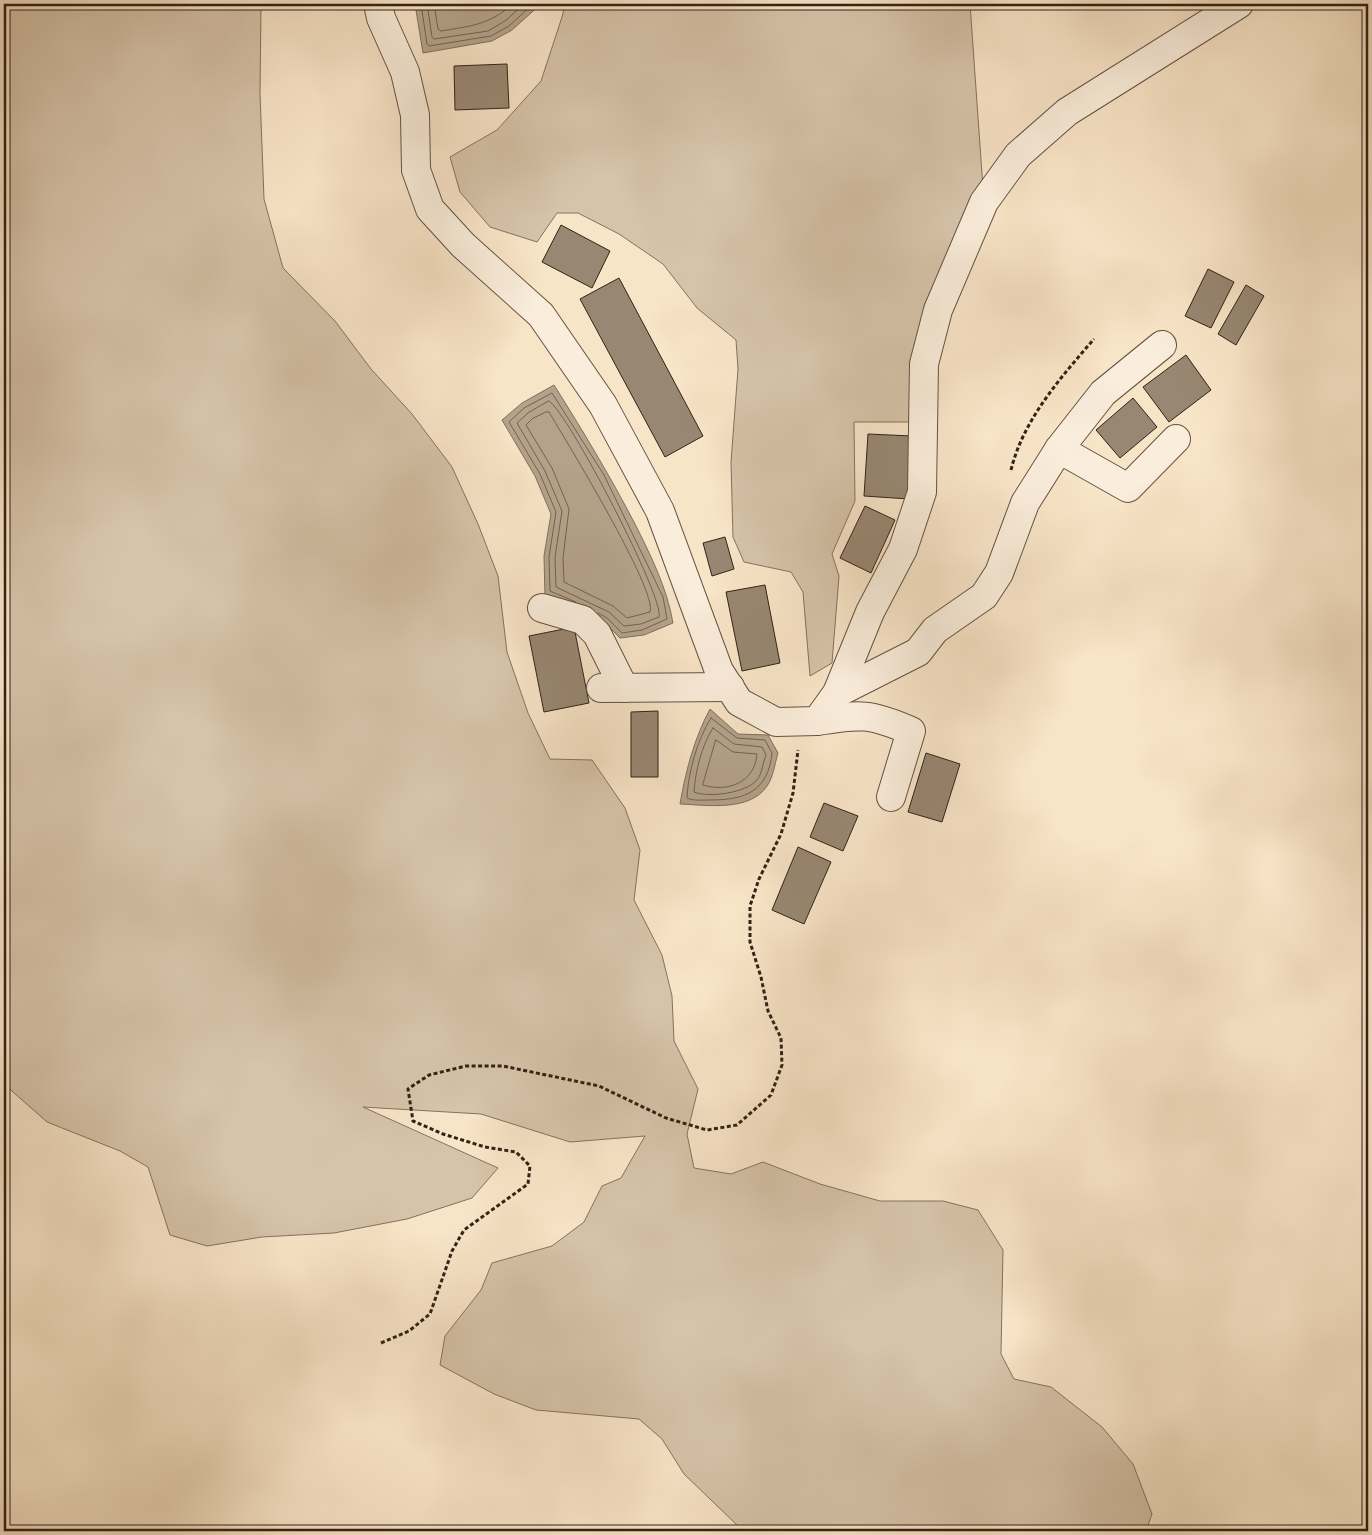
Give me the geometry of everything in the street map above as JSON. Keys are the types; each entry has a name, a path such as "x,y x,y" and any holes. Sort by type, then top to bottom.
{"street":[{"path":"378,4 381,18 405,72 415,115 416,170 430,209 463,245 541,315 603,405 660,511 720,671 739,702 776,722 808,722 855,715 881,717 911,731 891,797"},
{"path":"837,693 870,612 903,549 922,492 924,364 938,310 984,202 1018,155 1067,112 1239,4"},
{"path":"808,722 837,693 918,652 935,630 984,596 999,574 1025,503 1059,449 1103,393 1162,345"},
{"path":"1059,449 1128,488 1176,439"},
{"path":"542,608 582,620 597,634 612,688 730,687"}],"path":[{"path":"381,1343 409,1331 430,1314 452,1252 464,1230 528,1184 530,1166 516,1152 485,1147 443,1134 413,1121 408,1089 429,1075 466,1066 504,1066 599,1086 666,1118 707,1130 737,1125 771,1095 782,1065 781,1038 768,1011 761,976 750,942 750,906 759,879 781,834 793,793 808,722"}],"shaded area":[{"path":"4,4 261,4 260,94 264,199 283,268 335,321 371,369 412,414 452,467 478,524 498,576 507,652 528,713 550,759 592,760 625,808 640,850 634,900 662,955 672,996 674,1041 698,1089 687,1134 694,1168 731,1174 763,1162 820,1184 880,1201 943,1201 978,1210 1003,1250 1001,1354 1014,1379 1051,1387 1102,1427 1133,1464 1152,1514 1146,1531 740,1531 738,1526 684,1474 662,1439 639,1419 536,1410 494,1394 440,1365 445,1336 481,1290 492,1263 552,1246 584,1222 602,1186 621,1178 645,1136 570,1142 481,1114 363,1107 498,1168 472,1198 407,1219 334,1233 262,1237 207,1246 170,1235 148,1167 120,1151 47,1122 4,1084"},
{"path":"564,4 970,4 984,202 938,310 923,422 854,422 855,501 832,554 839,576 832,663 810,676 803,592 791,572 744,562 733,537 731,462 738,369 736,340 697,308 663,264 619,234 578,213 557,213 537,242 490,227 460,192 450,157 497,130 541,81 563,14"}],"water":[{"path":"415,4 541,4 512,30 492,41 423,53"},
{"path":"554,385 616,488 635,524 663,585 673,623 644,635 620,638 604,622 545,596 544,556 551,514 535,476 502,420 522,403"},
{"path":"710,709 738,734 768,735 778,753 772,775 767,786 750,800 714,806 680,804 691,755"}],"building":[{"path":"507,64 509,108 455,110 454,66"},
{"path":"561,225 610,251 592,288 542,262"},
{"path":"1208,269 1234,282 1211,328 1185,316"},
{"path":"619,278 703,436 665,457 580,299"},
{"path":"1246,285 1264,296 1236,345 1218,334"},
{"path":"1186,355 1211,390 1169,422 1143,387"},
{"path":"1133,398 1157,427 1120,458 1096,430"},
{"path":"868,434 912,436 909,499 864,496"},
{"path":"865,506 895,520 871,573 840,558"},
{"path":"725,537 734,569 712,576 703,543"},
{"path":"765,585 780,663 742,671 726,592"},
{"path":"574,627 589,703 544,712 529,636"},
{"path":"658,711 658,777 631,777 631,712"},
{"path":"926,753 960,764 942,822 908,812"},
{"path":"824,803 858,816 843,851 810,837"},
{"path":"798,847 831,862 804,924 772,910"}]}
